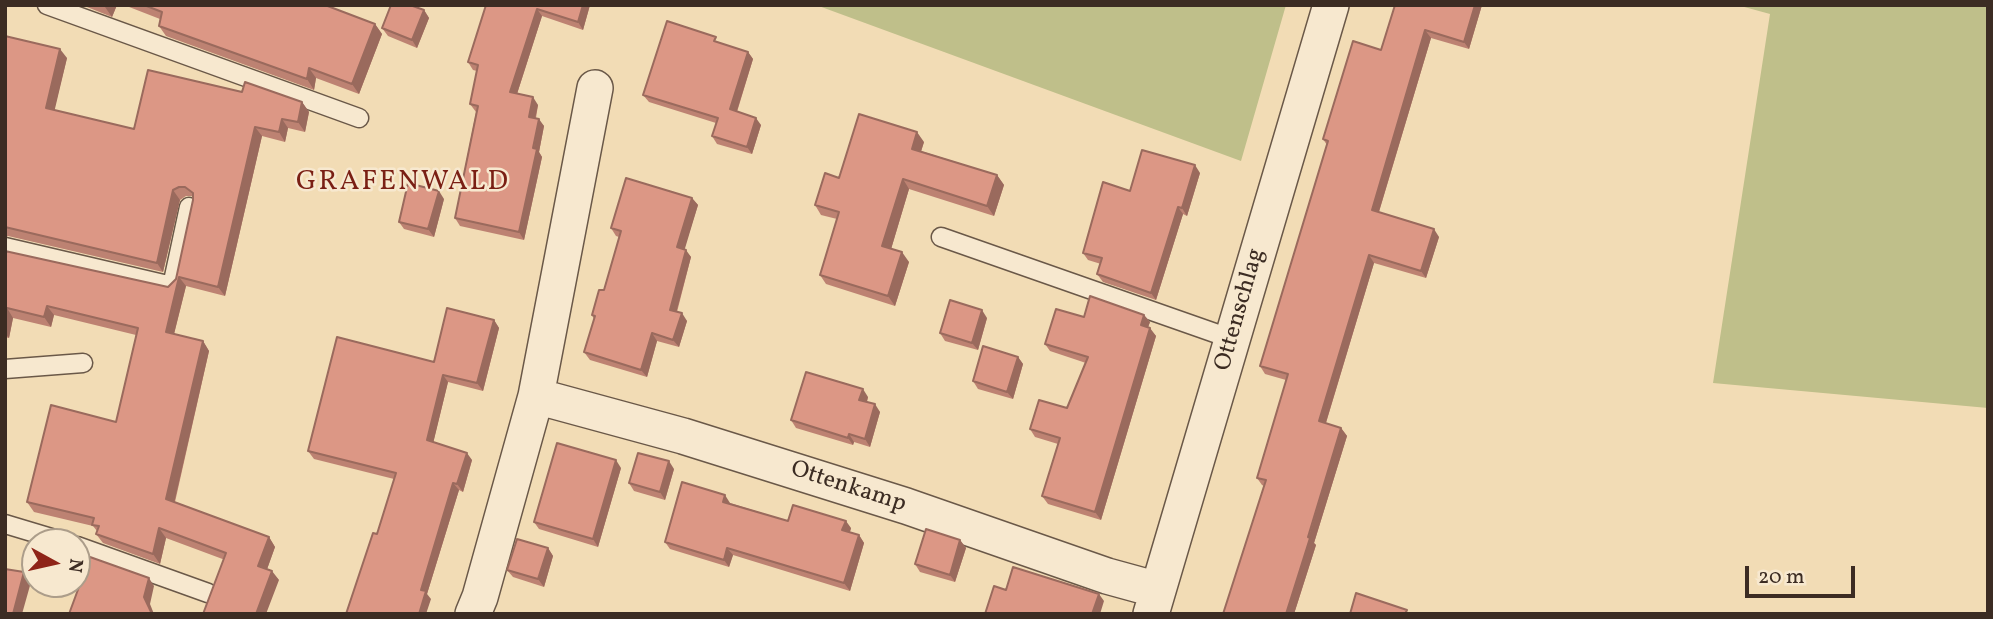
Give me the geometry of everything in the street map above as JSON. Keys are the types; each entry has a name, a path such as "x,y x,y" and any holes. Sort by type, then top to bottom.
{"street":[{"name":"Ottenschlag","path":"1154,602 1331,5"},
{"path":"473,614 536,396 595,88"},
{"name":"Ottenkamp","path":"536,396 696,440 905,506 1107,576 1154,602"}],"lane":[{"path":"47,5 359,118"},
{"path":"5,247 172,286 189,207"},
{"path":"941,237 1233,339"},
{"path":"5,369 83,363"},
{"path":"91,551 208,593"}],"green space":[{"path":"816,5 1286,5 1241,161"},
{"path":"1737,5 1988,5 1988,408 1713,383 1770,14"}],"building":[{"path":"144,5 325,5 375,24 352,84 309,68 307,79 159,26 162,12"},
{"path":"391,5 410,5 424,10 412,40 382,28"},
{"path":"486,5 583,5 578,22 537,9 510,92 533,97 529,117 539,119 533,148 537,149 519,232 455,218 478,106 470,104 478,65 468,62"},
{"path":"1395,5 1475,5 1464,42 1425,30 1372,210 1434,229 1421,271 1369,255 1319,421 1341,428 1286,614 1223,614 1266,480 1257,478 1288,374 1260,366 1328,141 1323,139 1353,41 1381,50"},
{"path":"667,21 716,37 714,41 748,52 730,109 756,118 747,147 712,136 718,118 643,95"},
{"path":"5,36 60,49 46,108 134,129 148,70 242,92 245,82 302,102 298,122 282,119 279,132 255,127 218,287 179,277 166,332 203,341 166,499 269,537 258,566 272,571 256,614 203,614 226,553 159,528 153,554 96,534 99,526 92,525 94,518 27,502 51,405 116,422 138,328 47,306 44,317 7,308 5,314 5,251 168,287 176,279 193,193 185,187 173,190 157,263 5,227"},
{"path":"859,114 917,132 912,149 997,175 987,206 903,179 882,246 902,252 888,296 820,275 839,212 815,205 825,173 839,178"},
{"path":"1142,150 1195,165 1182,208 1178,207 1151,293 1097,274 1102,258 1083,253 1103,182 1130,191"},
{"path":"626,178 692,198 677,247 686,250 670,310 682,313 673,340 652,333 641,370 584,352 595,316 592,315 599,290 604,290 621,231 611,228"},
{"path":"408,183 439,191 428,229 399,222"},
{"path":"1090,296 1144,315 1141,325 1150,328 1095,512 1042,496 1060,438 1030,429 1039,400 1067,408 1088,357 1045,344 1056,309 1084,317"},
{"path":"950,300 982,310 972,343 940,333"},
{"path":"447,308 494,320 477,383 443,375 427,440 467,453 457,484 453,483 421,590 426,591 419,614 346,614 373,533 377,534 396,473 308,451 337,337 434,362"},
{"path":"983,346 1018,357 1007,392 973,381"},
{"path":"806,372 863,389 859,400 875,404 865,439 849,434 848,438 791,420"},
{"path":"557,443 616,460 593,539 534,522"},
{"path":"638,453 669,461 660,492 629,483"},
{"path":"682,482 725,495 723,502 788,521 793,505 846,521 842,530 859,535 844,583 727,548 724,560 665,542"},
{"path":"926,529 960,540 950,575 915,564"},
{"path":"517,539 548,548 538,579 507,570"},
{"path":"91,557 149,578 144,597 152,614 69,614 75,598 91,598"},
{"path":"1013,567 1099,594 1092,614 985,614 994,586 1006,590"},
{"path":"5,569 21,572 21,583 13,614 5,614"},
{"path":"1356,593 1407,610 1405,614 1350,614"}],"district":[{"name":"GRAFENWALD","path":"403,184"}]}
